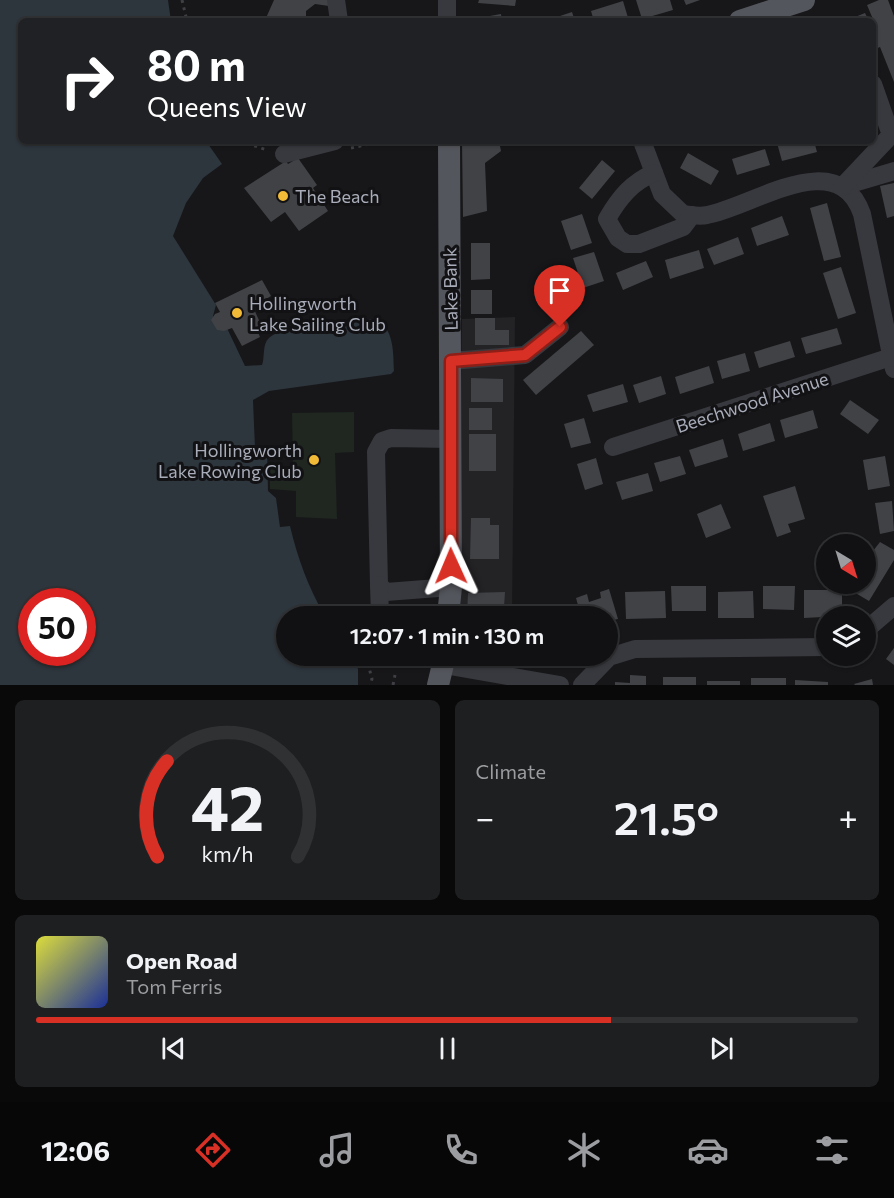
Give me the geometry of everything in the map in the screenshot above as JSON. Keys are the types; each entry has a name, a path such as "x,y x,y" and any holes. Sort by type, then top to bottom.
{"main road":[{"path":"749,18 804,0"},
{"name":"Lake Bank","path":"449,144 442,238 451,361 451,587 449,606"}],"street":[{"path":"336,0 339,18"},
{"path":"447,0 447,18"},
{"path":"842,187 891,135 876,92"},
{"path":"284,154 323,144"},
{"path":"643,144 662,194 683,214 706,215 816,180 842,187 858,203 862,214 893,363"},
{"path":"842,187 894,171"},
{"path":"654,173 636,180 607,219 618,238 627,244 639,244 683,227 692,215"},
{"path":"451,361 525,355 560,327"},
{"name":"Beechwood Avenue","path":"613,447 893,363"},
{"path":"380,606 376,452 382,441 391,438 450,439"},
{"path":"379,585 387,592 451,587"},
{"path":"876,621 894,606"},
{"path":"582,685 609,657 635,648 816,647"},
{"path":"442,668 560,685"}],"path":[{"path":"182,0 187,18"},
{"path":"369,666 372,679 370,685"}],"shaded area":[{"path":"0,0 168,0 171,18 18,18 18,144 208,144 222,164 203,178 186,203 173,236 216,305 213,316 215,321 226,326 245,366 262,365 265,344 276,334 295,331 333,332 344,321 369,319 377,321 388,332 393,355 394,371 391,374 269,391 253,400 255,448 267,448 268,491 276,498 280,527 290,526 304,572 320,606 276,606 276,666 357,666 358,685 0,685"},
{"path":"515,317 512,606 457,606 462,319"},
{"name":"Hollingworth Lake Rowing Club","path":"354,412 354,452 335,453 337,519 296,517 296,491 270,489 270,467 293,467 292,413"}],"building":[{"path":"274,0 329,0 329,6 315,4 306,11 306,18 266,18"},
{"path":"479,0 516,0 515,6 478,3"},
{"path":"636,0 670,0 673,10 642,18"},
{"path":"684,0 700,0 686,5"},
{"path":"879,0 888,0 894,16 894,82 880,47 876,49 876,18 872,18 867,5"},
{"path":"623,1 628,18 593,18 591,11"},
{"path":"572,12 574,18 554,18"},
{"path":"865,13 868,18 852,18"},
{"path":"501,14 502,18 484,18"},
{"path":"462,144 500,144 501,151 485,163 487,211 463,217"},
{"path":"777,144 815,144 817,152 782,161"},
{"path":"765,149 770,165 737,175 732,159"},
{"path":"688,153 719,171 711,185 680,168"},
{"name":"The Beach","path":"298,158 317,185 313,188 328,211 299,231 285,212 271,222 244,188 286,161 288,164"},
{"path":"602,160 615,171 592,199 579,188"},
{"path":"894,183 894,216 887,218 880,186"},
{"path":"827,203 841,257 824,261 810,208"},
{"path":"582,214 592,243 571,250 561,221"},
{"path":"782,216 789,235 757,246 751,228"},
{"path":"738,237 744,254 714,265 707,249"},
{"path":"471,243 490,243 490,279 471,280"},
{"path":"699,250 704,268 670,279 665,260"},
{"path":"594,252 604,281 583,288 573,258"},
{"path":"646,261 653,277 623,290 616,273"},
{"path":"841,267 856,313 838,319 823,273"},
{"name":"Hollingworth Lake Sailing Club","path":"262,280 271,296 253,307 262,327 257,330 260,337 242,346 232,328 224,331 217,330 211,320 215,314 220,312 215,303"},
{"path":"471,290 492,290 492,314 471,314"},
{"path":"475,318 495,318 495,330 509,330 509,345 475,345"},
{"path":"837,328 842,344 806,354 801,338"},
{"path":"581,331 594,345 536,395 523,380"},
{"path":"790,341 795,357 759,368 754,352"},
{"path":"745,353 750,371 722,379 717,361"},
{"path":"709,366 714,383 680,394 675,377"},
{"path":"661,376 666,394 639,403 633,385"},
{"path":"471,378 503,379 503,402 471,402"},
{"path":"623,384 628,402 593,412 587,395"},
{"path":"850,400 879,420 868,434 840,414"},
{"path":"469,408 492,408 492,430 469,430"},
{"path":"813,410 818,428 785,438 780,420"},
{"path":"584,418 591,443 571,448 564,424"},
{"path":"770,423 775,441 743,451 738,434"},
{"path":"469,434 496,434 496,471 469,471"},
{"path":"723,439 728,457 695,467 689,450"},
{"path":"680,456 686,474 660,482 654,463"},
{"path":"885,456 890,486 868,490 863,460"},
{"path":"596,458 603,484 585,490 577,464"},
{"path":"648,473 653,491 622,500 616,482"},
{"path":"795,486 805,519 788,524 791,532 777,537 763,496"},
{"path":"892,501 894,531 880,534 875,503"},
{"path":"721,504 731,528 706,538 697,514"},
{"path":"471,518 490,518 490,525 499,525 499,559 470,559"},
{"path":"880,542 894,550 894,560 876,590 876,547"},
{"path":"671,586 706,586 706,611 672,611"},
{"path":"763,586 795,586 794,610 763,609"},
{"path":"609,589 614,606 578,606 576,598 587,594 589,602 601,598 600,592"},
{"path":"804,590 816,590 816,594 842,594 842,606 816,606 816,617 804,618"},
{"path":"665,591 666,618 626,619 625,592"},
{"path":"753,591 754,618 718,618 718,592"},
{"path":"505,592 504,606 467,606 468,593"},
{"path":"857,594 873,594 869,601"},
{"path":"894,648 894,665 886,659"},
{"path":"630,675 646,676 646,685 615,685 615,682 630,683"},
{"path":"663,677 696,677 696,685 663,685"},
{"path":"751,678 786,678 786,685 751,685"},
{"path":"872,679 873,685 854,684"},
{"path":"795,680 828,682 828,685 795,685"},
{"path":"707,681 740,681 740,685 707,685"}],"place":[{"name":"The Beach","path":"283,196"},
{"name":"Hollingworth Lake Sailing Club","path":"237,313"},
{"name":"Hollingworth Lake Rowing Club","path":"314,460"}],"route":[{"path":"451,566 451,361 525,355 560,327"}]}
